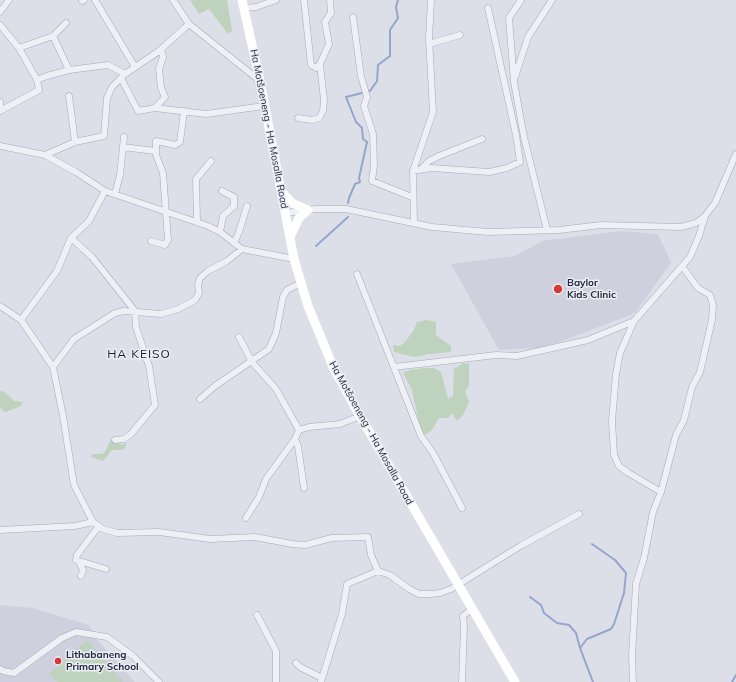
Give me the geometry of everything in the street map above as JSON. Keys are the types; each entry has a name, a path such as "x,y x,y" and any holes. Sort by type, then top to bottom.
{"main road":[{"name":"Ha Motšoeneng - Ha Mosalla Road","path":"243,4 260,81 294,259 308,306 334,368 360,416 457,585 515,682"},
{"path":"281,190 292,203 308,210 300,218 290,238"}],"street":[{"path":"0,10 9,0"},
{"path":"95,0 135,67"},
{"path":"243,4 256,7 276,0"},
{"path":"304,0 311,64 316,68 320,64 329,44 325,22 331,13 330,0"},
{"path":"414,223 412,197 413,171 433,112 429,44 431,0"},
{"path":"522,0 509,18 514,82 524,137 547,230"},
{"path":"514,82 528,38 552,0"},
{"path":"173,1 189,24 260,81"},
{"path":"413,171 431,168 489,172 507,168 520,162 516,135 488,8"},
{"path":"353,17 360,76 367,97 364,106 373,134 374,165 372,181 412,197"},
{"path":"19,48 53,36 66,23"},
{"path":"45,155 75,142 104,136 107,98 112,87 123,76 161,49 189,24"},
{"path":"0,25 19,48 37,80 39,90 1,111 0,102"},
{"path":"429,44 460,35"},
{"path":"53,36 70,70"},
{"path":"155,108 165,97 161,88 159,69 163,57 161,49"},
{"path":"298,118 312,120 319,118 323,111 324,100 320,64"},
{"path":"37,80 70,70 108,65 123,76 138,111 155,108 206,114 264,106"},
{"path":"69,96 75,142"},
{"path":"151,241 165,245 168,240 163,173 155,151 156,141 175,145 180,142 184,111"},
{"path":"115,194 120,175 124,137"},
{"path":"420,170 429,161 482,139"},
{"path":"0,146 45,155 76,172 105,191 197,221 220,232 242,249 294,259"},
{"path":"123,147 155,151"},
{"path":"286,213 308,210 346,209 432,227 488,232 547,230 601,225 681,227 696,223 705,216 715,203 736,154"},
{"path":"731,163 736,158"},
{"path":"197,221 196,179 200,172 212,161"},
{"path":"21,320 57,272 71,238 88,221 105,191"},
{"path":"220,232 223,216 234,206 234,197 222,191"},
{"path":"234,243 247,206"},
{"path":"661,492 619,466 614,455 612,421 620,353 634,321 682,266 693,250 705,216"},
{"path":"71,238 92,257 135,311 136,327 149,366 155,405 131,434 124,439 115,440"},
{"path":"53,367 74,339 115,313 135,311 161,314 178,309 195,300 199,293 198,285 200,278 227,262 242,249"},
{"path":"633,682 632,656 636,584 644,558 653,512 661,492 676,435 684,420 692,387 700,372 714,306 710,295 698,288 682,266"},
{"path":"356,274 421,436 433,454 462,508"},
{"path":"200,399 215,386 269,349 276,333 283,297 287,290 301,283"},
{"path":"0,306 21,320 53,367 74,485 96,524"},
{"path":"394,367 496,356 517,356 588,340 634,321"},
{"path":"239,337 252,362 276,389 299,430"},
{"path":"246,518 266,479 299,430 309,427 340,424 360,416"},
{"path":"294,439 298,446 304,488"},
{"path":"296,663 322,680 342,614 346,584 378,571 390,575 409,589 419,594 440,592 457,585 522,545 579,514"},
{"path":"81,576 83,570 79,562 76,560 77,555 96,524"},
{"path":"0,530 96,524 117,533 159,532 210,539 255,537 305,545 332,538 368,537 371,555 378,571"},
{"path":"79,562 106,569"},
{"path":"462,682 463,616 472,609"},
{"path":"257,616 276,651 276,682"},
{"path":"0,669 14,673 62,638 76,632 107,638 133,656 159,682"}],"shaded area":[{"name":"Baylor Kids Clinic","path":"621,231 658,234 671,263 635,313 565,340 539,348 499,350 451,264 515,256 542,241"},
{"name":"Lithabaneng Primary School","path":"0,605 32,608 89,625 98,641 135,682 0,682"}],"green space":[{"path":"190,0 227,0 232,31 228,34 209,9 199,14"},
{"path":"427,320 436,322 436,335 451,346 451,352 414,357 394,352 393,345 400,346 414,330 417,322"},
{"path":"463,363 469,364 469,385 465,392 469,402 463,415 457,421 452,413 448,418 439,418 432,430 425,435 420,427 412,390 403,373 409,370 424,368 434,368 441,372 448,399 453,396 454,369"},
{"path":"0,391 5,392 14,401 23,402 21,406 6,412 2,410 0,406"},
{"path":"110,441 120,441 121,445 127,443 125,448 122,450 112,450 103,461 91,457 92,454 102,454 105,452"},
{"path":"87,640 123,682 57,682 49,674"}],"waterway":[{"path":"348,203 355,184 360,182 359,178 367,142 363,139 362,128 356,122 346,97 370,91 377,81 378,65 390,56 390,30 398,18 396,7 398,0"},
{"path":"316,246 348,217"},
{"path":"592,544 615,560 626,573 624,593 611,629 587,639 580,648 593,682"},
{"path":"530,597 541,605 544,613 557,623 569,625 576,633 580,648"},
{"path":"732,682 736,675"}],"place":[{"name":"Baylor Kids Clinic","path":"558,289"},
{"name":"Lithabaneng Primary School","path":"58,661"}],"district":[{"name":"HA KEISO","path":"139,354"}]}
